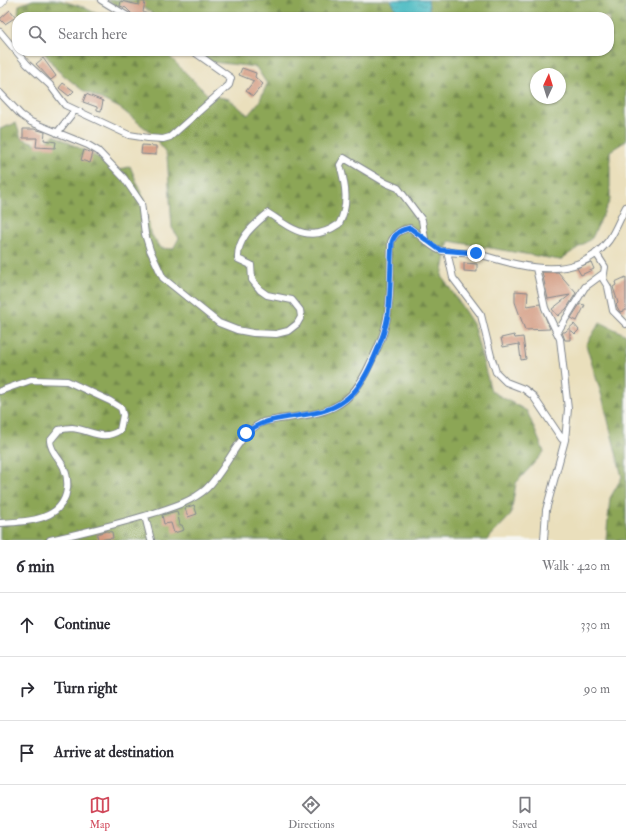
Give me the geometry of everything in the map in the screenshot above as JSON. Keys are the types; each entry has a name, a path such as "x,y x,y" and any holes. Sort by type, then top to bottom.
{"street":[{"path":"0,3 3,0"},
{"path":"101,0 121,12"},
{"path":"0,32 12,46"},
{"path":"20,56 50,85 65,105 129,135 163,139 170,136 229,85 231,81 231,78 200,56"},
{"path":"0,93 18,112 31,122 88,145 98,151 124,178 141,202 145,234 150,250 163,278 219,323 237,330 276,334 288,331 297,324 300,317 300,310 292,300 267,295 260,290 252,280 251,265 238,259 238,254 246,233 268,213 290,228 305,234 323,233 339,224 346,205 344,180 340,165 344,158 386,183 398,188 422,220 425,240"},
{"path":"57,132 75,110"},
{"path":"50,540 107,527 178,505 205,490 228,462 246,433 254,426 263,422 326,410 344,401 353,394 378,348 385,328 388,314 392,242 394,235 401,229 410,228 440,250 476,253 536,268 552,269 568,267 596,253 609,239 626,207"},
{"path":"447,251 453,278 481,315 490,356 496,372 506,382 524,389 533,396 562,439 565,440"},
{"path":"596,253 605,267 603,279 608,287 613,311 626,324"},
{"path":"536,268 545,308 562,347 568,409 565,440 546,510 544,540"},
{"path":"556,331 560,328 585,287 604,273"},
{"path":"0,391 31,380 67,381 110,401 121,408 123,414 120,430 112,435 104,436 71,428 59,430 50,441 51,449 64,466 68,480 66,498 56,511 45,518 0,524"},
{"path":"145,516 151,540"}],"green space":[{"path":"33,0 59,0 83,7 93,12 18,12 19,5"},
{"path":"107,0 391,0 397,12 150,12 126,1 118,7"},
{"path":"428,0 626,0 626,141 610,151 610,200 592,238 560,260 449,241 442,276 473,324 491,391 527,411 544,452 516,483 511,515 487,540 0,540 0,129 16,123 21,138 42,146 54,135 97,157 114,172 130,166 143,197 150,232 160,248 173,249 179,238 172,228 167,156 155,136 120,108 82,90 57,70 47,56 169,56 208,95 229,99 248,115 259,102 267,84 256,67 212,62 203,56 614,56 614,12 429,12"},
{"path":"600,322 626,335 626,540 606,540 610,498 622,477 603,400 586,345"}],"water":[{"path":"391,0 428,0 429,12 397,12"}],"building":[{"path":"121,1 139,5 139,1 145,2 143,12 130,12 126,8 120,6"},
{"path":"10,10 12,12 12,20 5,24 0,19"},
{"path":"43,58 56,76 51,80 36,64"},
{"path":"242,68 256,73 255,77 263,84 253,96 246,91 254,81 239,75"},
{"path":"63,83 74,91 69,96 59,88"},
{"path":"86,94 103,101 101,111 97,110 97,107 83,102"},
{"path":"23,129 34,129 45,132 44,140 56,142 55,148 36,147 37,138 23,138"},
{"path":"142,145 156,146 156,155 141,154"},
{"path":"84,150 93,153 90,163 81,160"},
{"path":"591,262 594,269 581,275 577,268"},
{"path":"464,263 477,264 477,272 464,271"},
{"path":"542,272 558,272 576,293 567,308 558,316 552,309 570,295 548,299"},
{"path":"626,277 626,310 620,312 616,305 618,303 613,287 616,285 615,282"},
{"path":"515,291 528,292 527,306 540,304 550,329 525,330 515,302"},
{"path":"580,304 585,305 577,321 571,318"},
{"path":"574,324 579,330 575,334 570,329 570,340 565,340 562,332 565,332"},
{"path":"514,335 515,338 523,337 526,359 521,360 519,344 503,347 501,338"},
{"path":"194,505 197,514 188,517 185,508"},
{"path":"177,511 180,525 182,525 184,530 174,533 171,523 164,524 162,515"},
{"path":"106,531 112,532 113,538 98,540 97,534"}],"route":[{"path":"246,433 254,426 263,422 326,410 344,401 353,394 378,348 385,328 388,314 392,242 394,235 401,229 410,228 440,250 476,253"}]}
